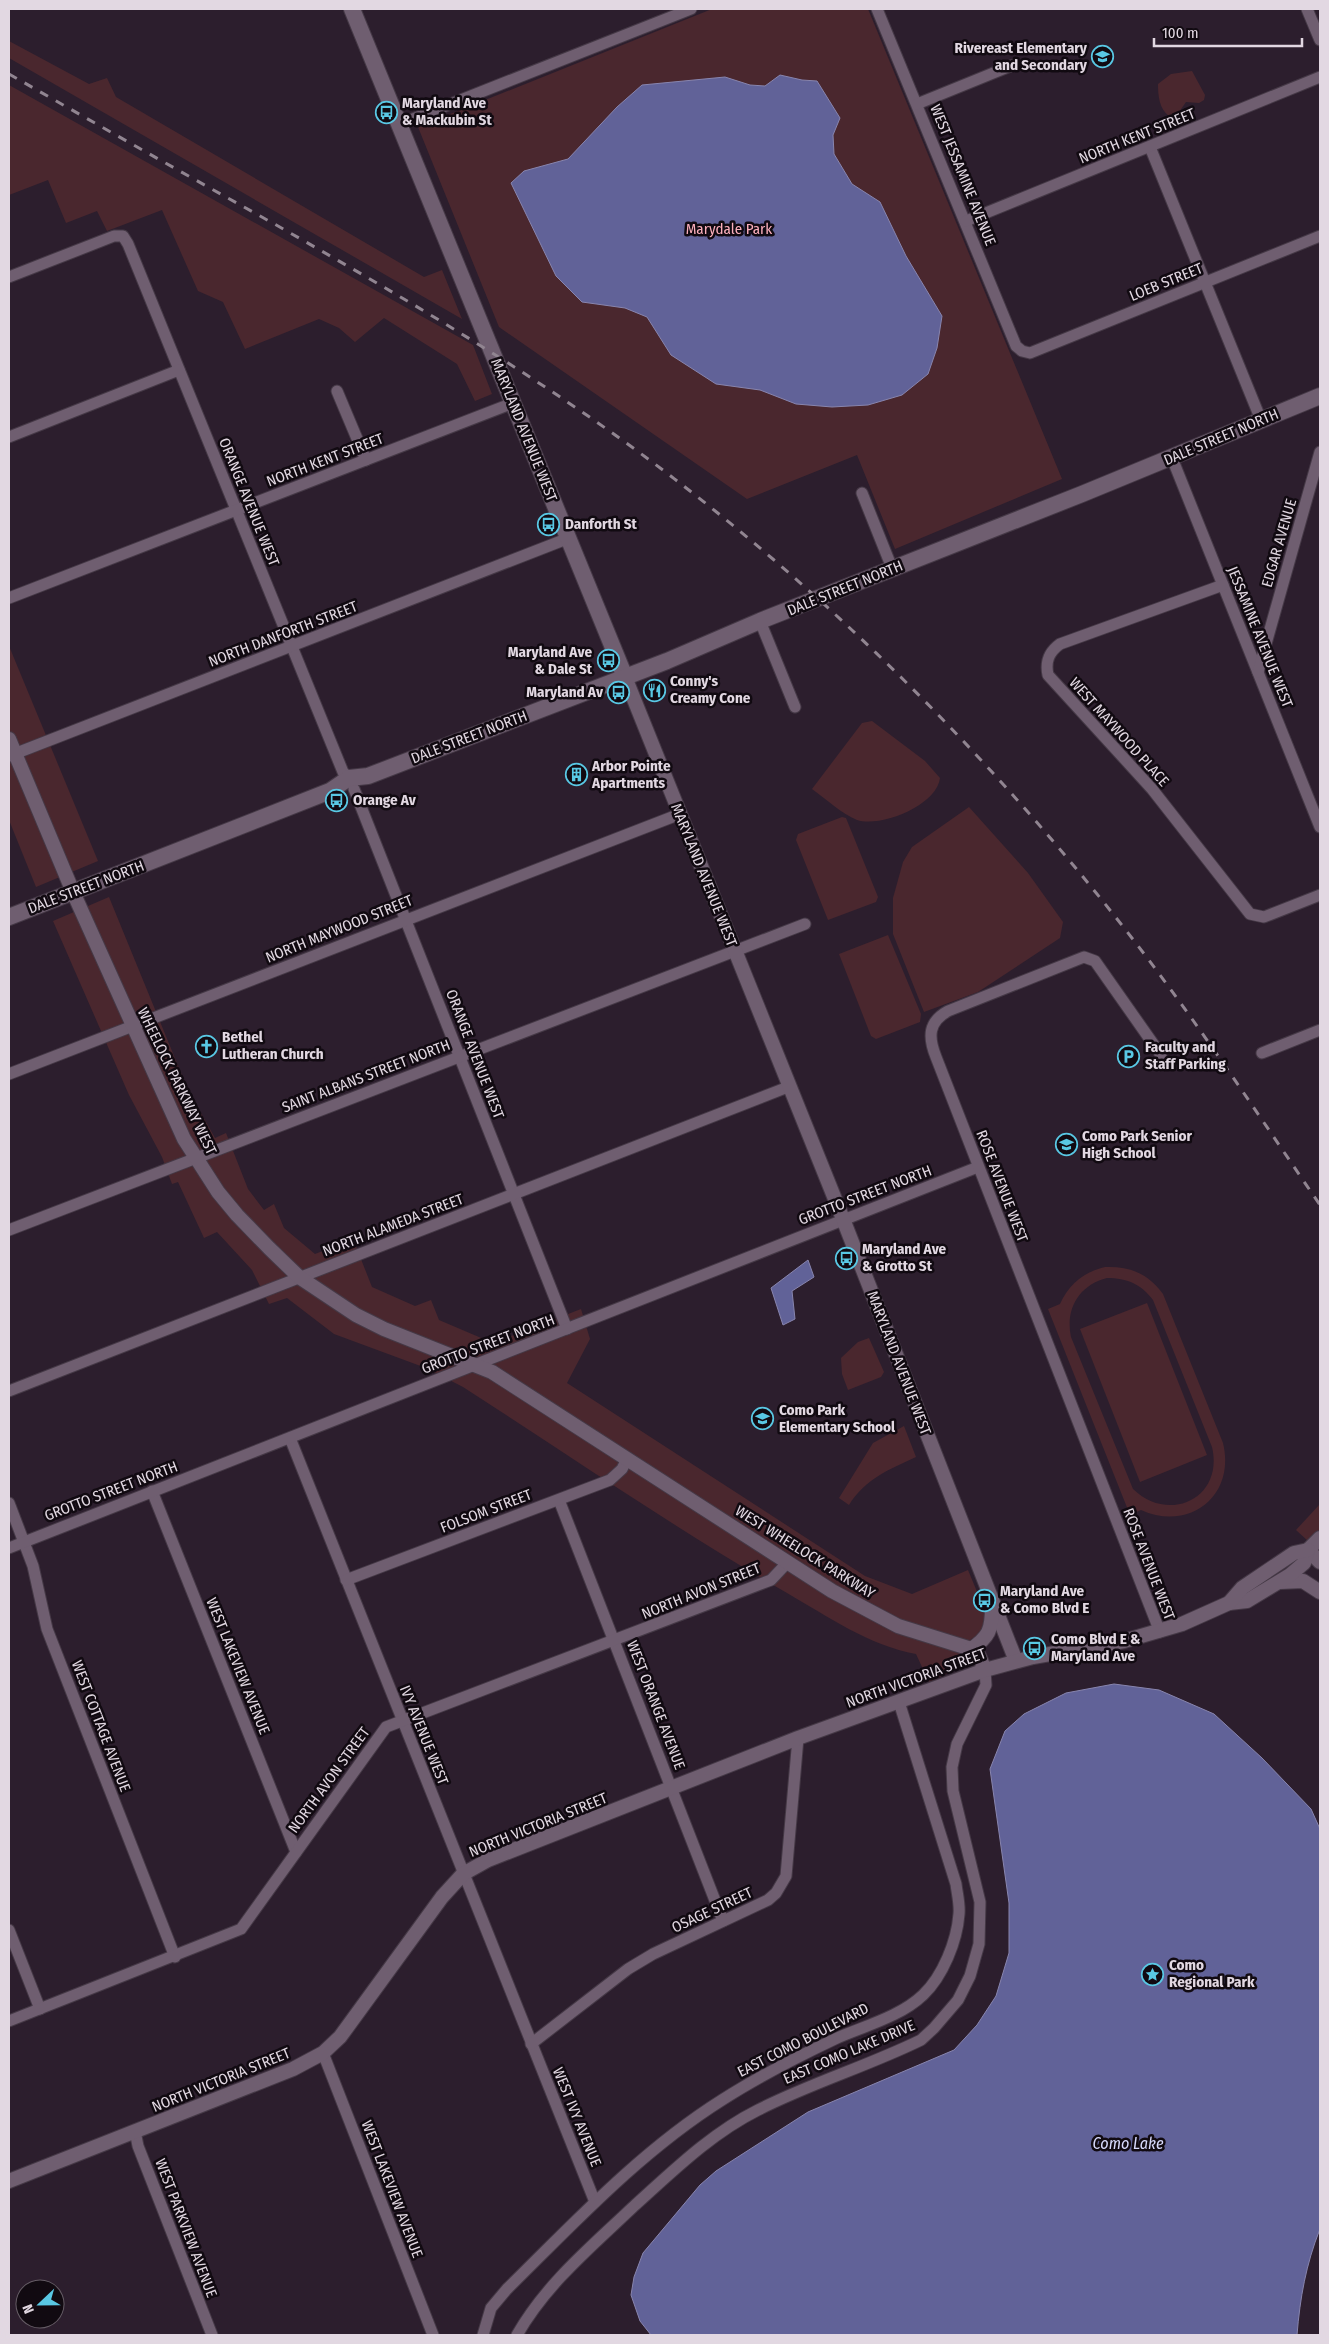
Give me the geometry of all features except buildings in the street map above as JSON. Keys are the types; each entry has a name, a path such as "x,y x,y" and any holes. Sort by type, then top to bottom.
{"main road":[{"name":"MARYLAND AVENUE WEST","path":"352,9 625,677"},
{"name":"DALE STREET NORTH","path":"9,917 625,677 760,621 854,586 892,568 1172,458 1320,396"}],"street":[{"path":"400,124 691,9"},
{"name":"WEST JESSAMINE AVENUE","path":"877,9 1016,346 1022,352"},
{"path":"1307,9 1320,40"},
{"path":"917,104 1013,65"},
{"name":"NORTH KENT STREET","path":"966,221 1320,77"},
{"path":"1150,147 1261,420"},
{"name":"ORANGE AVENUE WEST","path":"9,277 114,236 123,236 343,772 352,784 568,1329"},
{"name":"LOEB STREET","path":"1022,352 1030,353 1320,236"},
{"path":"9,437 179,370"},
{"path":"337,391 366,460"},
{"name":"NORTH KENT STREET","path":"9,598 513,403"},
{"name":"EDGAR AVENUE","path":"1258,672 1320,452"},
{"name":"JESSAMINE AVENUE WEST","path":"1172,458 1320,827"},
{"path":"862,493 892,568"},
{"name":"NORTH DANFORTH STREET","path":"12,755 569,538"},
{"name":"WEST MAYWOOD PLACE","path":"1223,585 1060,644 1050,654 1048,675 1152,789 1250,914 1264,917 1320,894"},
{"path":"760,621 795,707"},
{"name":"MARYLAND AVENUE WEST","path":"625,677 843,1220 1016,1661"},
{"name":"WHEELOCK PARKWAY WEST","path":"9,739 12,755 72,892 132,1026 195,1158 237,1215 299,1277 335,1302 375,1325 492,1372 610,1448"},
{"name":"NORTH MAYWOOD STREET","path":"9,1074 680,814"},
{"name":"SAINT ALBANS STREET NORTH","path":"9,1230 805,924"},
{"name":"ROSE AVENUE WEST","path":"1160,1632 978,1167 936,1057 930,1036 932,1025 938,1016 1084,957 1095,961 1161,1055"},
{"path":"1262,1053 1320,1030"},
{"name":"NORTH ALAMEDA STREET","path":"9,1391 788,1087"},
{"name":"GROTTO STREET NORTH","path":"9,1548 978,1167"},
{"name":"IVY AVENUE WEST","path":"290,1438 531,2044"},
{"name":"WEST WHEELOCK PARKWAY","path":"610,1448 787,1563 845,1598 893,1624 970,1650"},
{"name":"FOLSOM STREET","path":"346,1580 610,1480 622,1469 628,1459"},
{"name":"WEST LAKEVIEW AVENUE","path":"152,1492 296,1852"},
{"name":"WEST ORANGE AVENUE","path":"559,1500 723,1921"},
{"name":"WEST COTTAGE AVENUE","path":"9,1503 33,1566 47,1629 175,1957"},
{"path":"1016,1661 1160,1632 1229,1604 1247,1601 1276,1583 1320,1538"},
{"path":"1229,1604 1242,1588 1302,1555"},
{"path":"1302,1555 1320,1562"},
{"path":"1302,1555 1320,1587"},
{"name":"NORTH AVON STREET","path":"9,2021 175,1957 241,1929 386,1727 771,1580 787,1563"},
{"path":"1276,1583 1294,1580 1304,1581 1320,1592"},
{"path":"985,1670 979,1656 970,1650 986,1637 989,1631 992,1624 992,1602"},
{"name":"NORTH VICTORIA STREET","path":"9,2181 293,2069 323,2053 340,2037 442,1898 463,1874 488,1860 798,1738 985,1670 1016,1661"},
{"name":"EAST COMO LAKE DRIVE","path":"517,2335 539,2300 569,2268 678,2166 719,2133 789,2094 921,2040 958,2000 976,1959 981,1918 977,1887 953,1791 952,1767 957,1744 986,1685 985,1670"},
{"name":"EAST COMO BOULEVARD","path":"483,2335 491,2308 507,2289 595,2202 664,2143 722,2100 835,2039 893,2014 923,1996 941,1972 953,1941 959,1913 956,1884 899,1702"},
{"name":"OSAGE STREET","path":"531,2044 628,1969 653,1954 768,1900 782,1884 786,1876 798,1738"},
{"path":"9,1930 40,2009"},
{"name":"WEST IVY AVENUE","path":"531,2044 595,2202"},
{"name":"WEST LAKEVIEW AVENUE","path":"323,2053 433,2335"},
{"name":"WEST PARKVIEW AVENUE","path":"135,2132 138,2146 212,2335"}],"green space":[{"name":"Marydale Park","path":"712,9 868,9 1062,479 895,549 857,455 747,499 499,327 418,127"},
{"path":"9,41 89,84 107,78 116,97 424,277 442,270 462,319 9,58"},
{"path":"1192,71 1205,95 1204,100 1199,103 1186,102 1177,115 1169,116 1161,106 1158,84 1171,74"},
{"path":"9,85 473,345 492,394 475,401 457,364 384,318 355,342 339,328 319,319 245,349 223,302 198,291 162,210 107,231 97,211 66,223 48,180 9,195"},
{"path":"9,646 98,861 36,887 9,820"},
{"path":"872,721 925,761 940,778 937,788 919,805 893,817 867,822 857,820 846,814 812,789 862,723"},
{"path":"969,807 1028,873 1063,922 1060,938 978,992 924,1012 893,934 893,898 903,862 912,847"},
{"path":"842,817 846,818 878,897 876,902 828,920 796,840 798,834"},
{"path":"109,897 188,1090 215,1138 226,1133 248,1189 264,1210 274,1204 284,1228 315,1254 353,1239 372,1287 415,1306 431,1300 439,1320 493,1343 581,1309 590,1339 567,1383 865,1576 912,1594 968,1570 988,1618 979,1636 971,1639 964,1656 966,1665 929,1682 916,1654 882,1644 849,1629 746,1569 463,1387 426,1368 334,1334 287,1298 269,1304 252,1270 217,1232 204,1238 178,1182 172,1184 162,1157 129,1095 53,921"},
{"path":"888,935 921,1014 920,1022 876,1039 871,1036 839,954"},
{"path":"1114,1267 1131,1270 1145,1276 1163,1294 1223,1443 1225,1462 1222,1479 1215,1493 1205,1505 1191,1512 1176,1516 1159,1516 1141,1510 1130,1515 1048,1309 1060,1304 1068,1290 1078,1280 1097,1269","holes":["1114,1278 1133,1283 1144,1290 1153,1300 1212,1447 1214,1465 1210,1480 1202,1492 1190,1500 1177,1505 1162,1504 1147,1499 1133,1489 1071,1337 1070,1317 1076,1300 1082,1292 1097,1281"]},
{"path":"1147,1303 1207,1455 1140,1482 1080,1329"},
{"path":"869,1338 884,1372 881,1377 848,1390 842,1374 841,1358 858,1342"},
{"path":"904,1426 916,1457 870,1482 855,1496 849,1505 839,1498 873,1443"},
{"path":"1320,1504 1320,1552 1296,1530"}],"water":[{"path":"780,75 817,81 840,118 833,135 834,154 852,184 880,202 906,256 942,316 937,348 928,374 902,395 868,405 832,407 796,404 760,390 716,384 671,355 647,317 625,308 582,302 556,276 511,183 524,171 568,159 617,107 642,85 725,77 750,85 765,86"},
{"path":"808,1260 814,1277 792,1291 795,1319 783,1325 771,1288"},
{"name":"Como Lake","path":"1114,1684 1159,1690 1214,1714 1262,1758 1311,1809 1320,1829 1320,2229 1304,2281 1297,2335 651,2335 640,2321 631,2295 634,2277 643,2253 700,2185 716,2171 808,2112 954,2050 977,2025 996,1996 1009,1953 1009,1903 990,1769 1005,1731 1024,1714 1066,1693"}],"railway":[{"path":"9,74 379,284 528,376 625,442 672,477 795,578 853,631 966,744 1071,862 1173,993 1320,1205"}],"place":[{"name":"Rivereast Elementary and Secondary","path":"1103,57"},
{"name":"Maryland Ave & Mackubin St","path":"386,112"},
{"name":"Danforth St","path":"549,524"},
{"name":"Maryland Ave & Dale St","path":"608,661"},
{"name":"Conny's Creamy Cone","path":"654,690"},
{"name":"Maryland Av","path":"619,692"},
{"name":"Arbor Pointe Apartments","path":"576,775"},
{"name":"Orange Av","path":"337,800"},
{"name":"Bethel Lutheran Church","path":"206,1046"},
{"name":"Faculty and Staff Parking","path":"1129,1056"},
{"name":"Como Park Senior High School","path":"1066,1145"},
{"name":"Maryland Ave & Grotto St","path":"846,1258"},
{"name":"Como Park Elementary School","path":"763,1419"},
{"name":"Maryland Ave & Como Blvd E","path":"984,1600"},
{"name":"Como Blvd E & Maryland Ave","path":"1035,1648"},
{"name":"Como Regional Park","path":"1153,1974"}]}
